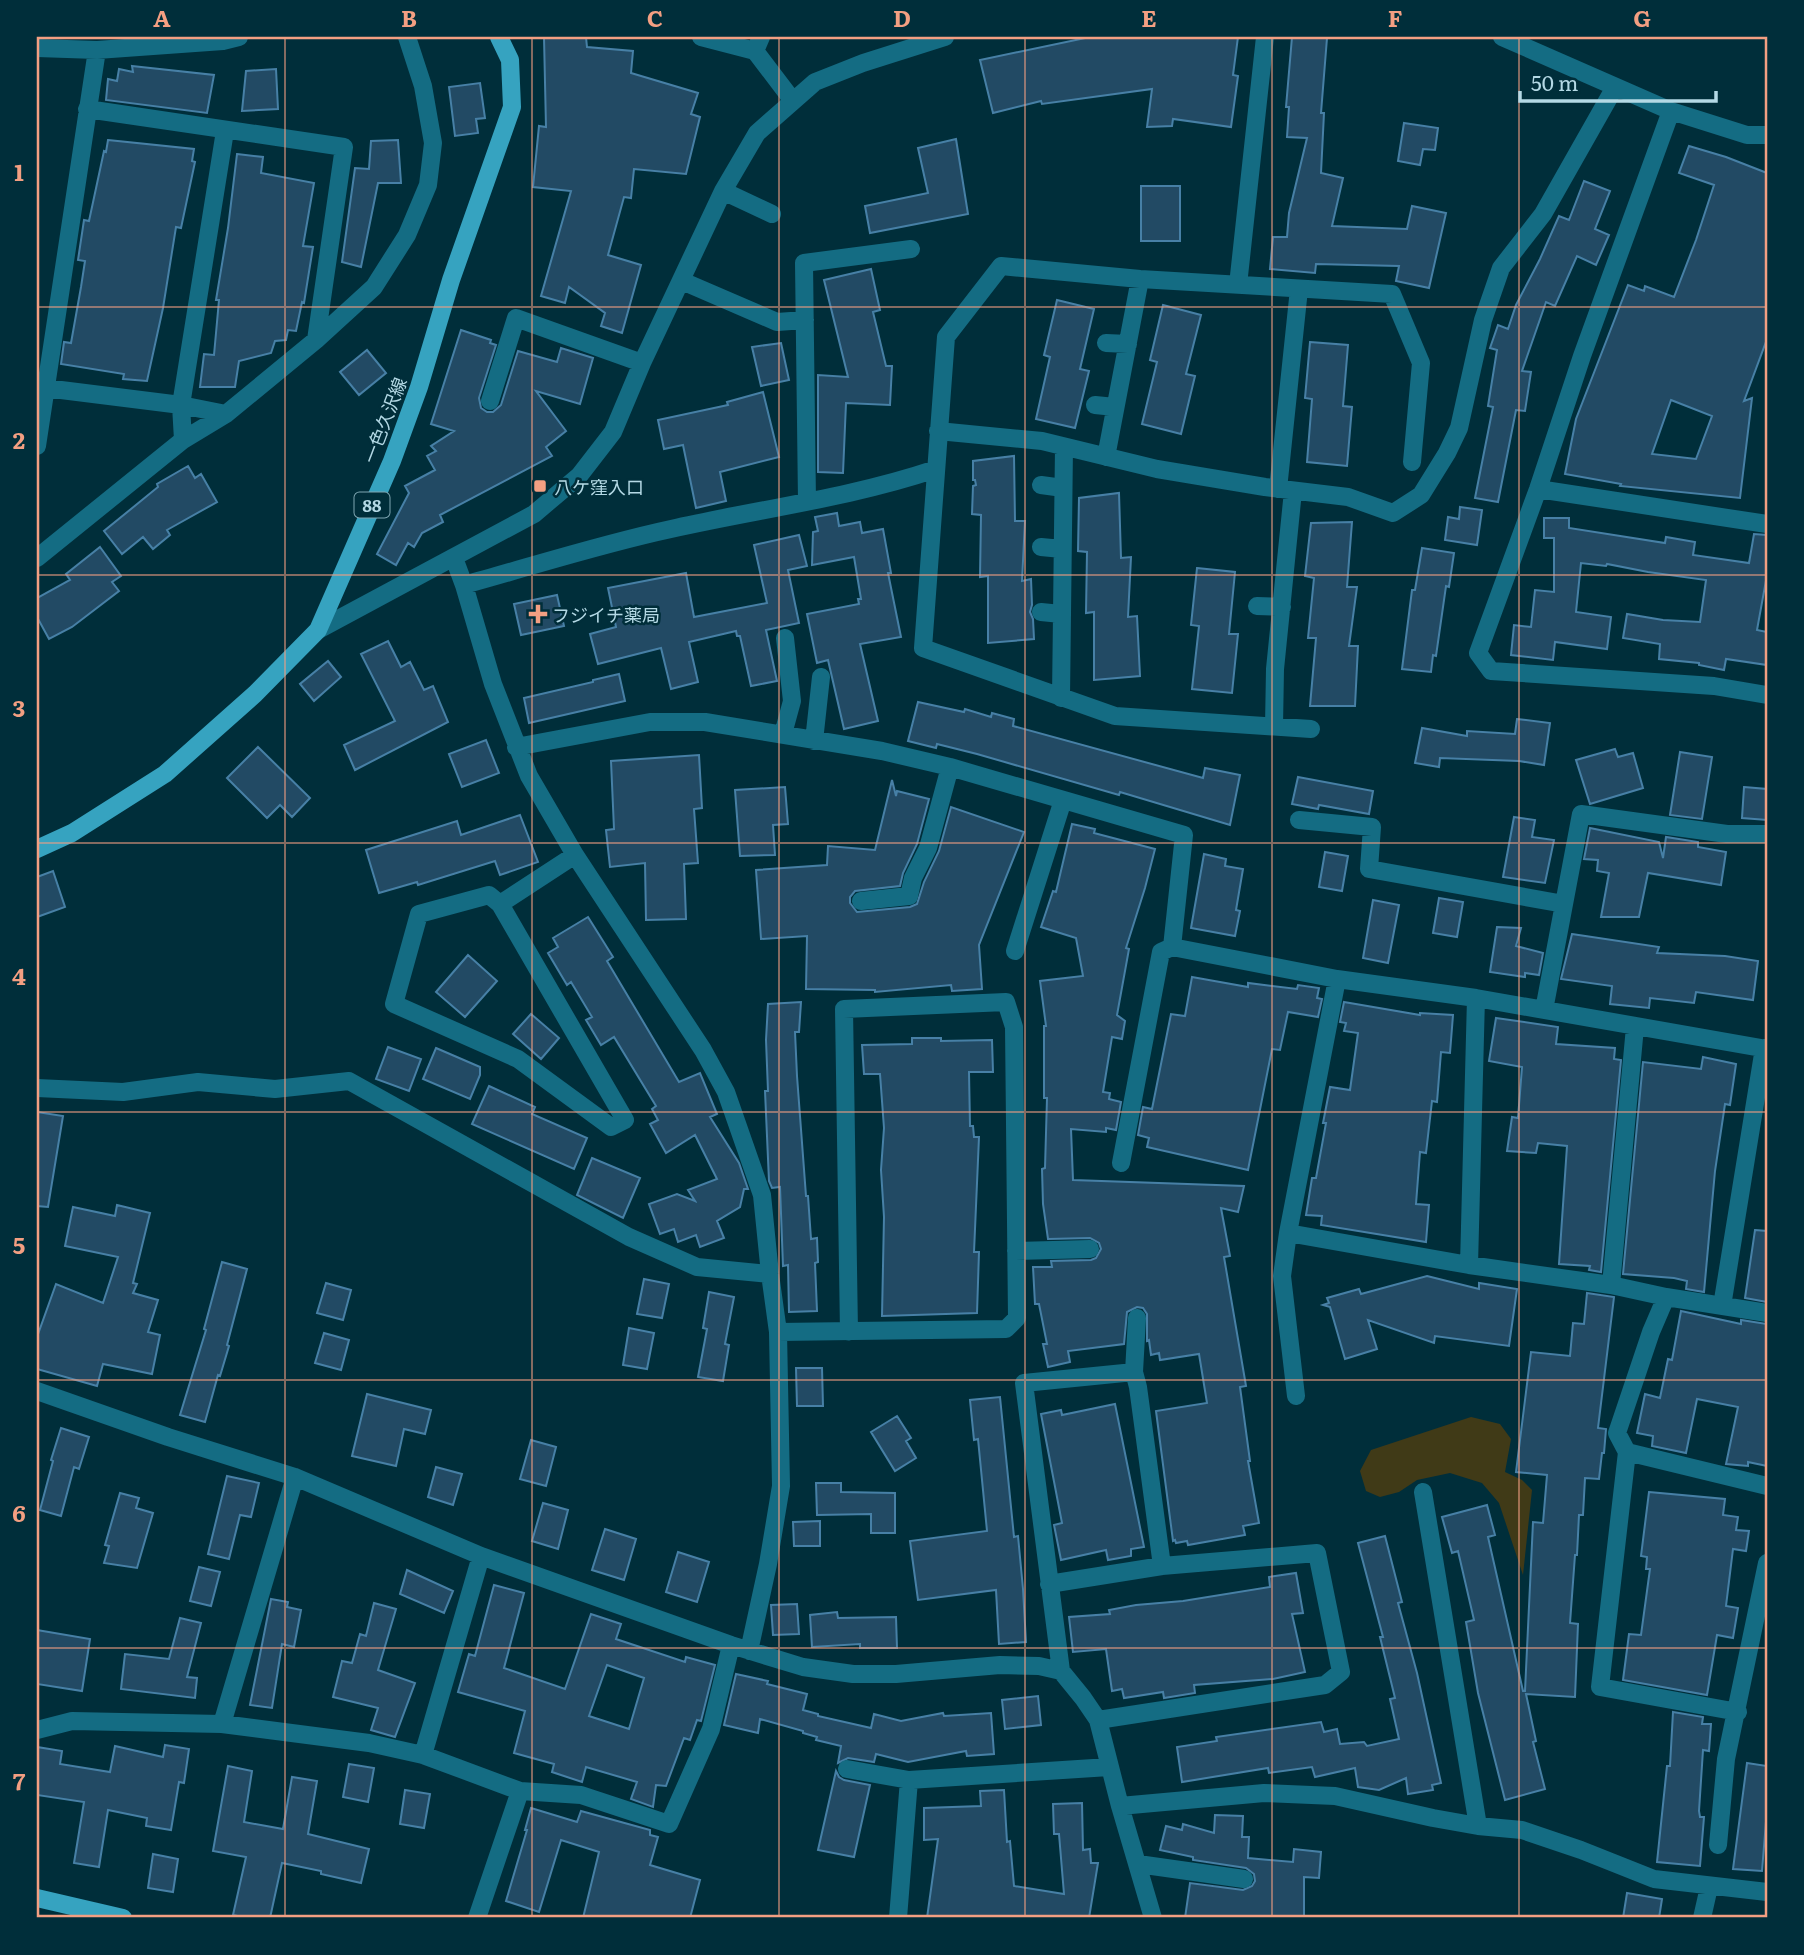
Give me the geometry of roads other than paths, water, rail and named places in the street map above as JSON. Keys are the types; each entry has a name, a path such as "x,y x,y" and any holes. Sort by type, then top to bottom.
{"main road":[{"name":"一色久沢線","path":"37,849 72,833 165,774 255,694 318,630 401,437 451,280 512,107 510,60 499,37"},
{"path":"37,1898 122,1918"}],"street":[{"path":"37,48 97,50 223,41 239,37"},
{"path":"37,558 183,440 226,414 316,340 374,286 407,236 428,185 433,143 424,86 407,37"},
{"path":"701,37 758,44 793,102"},
{"path":"318,630 534,514 579,476 613,432 642,363 723,191 758,133 815,82 863,63 944,37"},
{"path":"1238,285 1265,37"},
{"path":"1502,37 1671,111 1747,135 1767,135"},
{"path":"37,446 41,388 97,50"},
{"path":"939,431 1042,441 1157,469 1348,498 1393,513 1421,495 1447,453 1459,428 1483,320 1501,268 1542,214 1615,87"},
{"path":"87,109 344,147 316,340"},
{"path":"1671,111 1478,653 1491,671 1714,686 1767,695"},
{"path":"183,440 181,405 225,131"},
{"path":"723,191 772,214"},
{"path":"807,502 804,263 911,249"},
{"path":"1311,729 1115,716 923,648 946,337 1001,266 1140,279 1392,294 1421,363 1412,462"},
{"path":"1106,457 1140,279"},
{"path":"682,281 777,321 805,320"},
{"path":"1274,726 1266,668 1282,607 1286,490 1299,289"},
{"path":"490,401 516,318 642,363"},
{"path":"1106,343 1128,344"},
{"path":"41,388 181,405 226,414"},
{"path":"1095,405 1115,407"},
{"path":"1061,698 1064,447"},
{"path":"464,584 669,529 807,502 936,469"},
{"path":"1041,485 1063,488"},
{"path":"1538,489 1767,524"},
{"path":"1041,547 1062,549"},
{"path":"454,558 493,684 529,776 575,855 703,1050 726,1092 762,1195 769,1274 778,1332 781,1486 749,1651"},
{"path":"1257,606 1282,607"},
{"path":"1041,612 1061,614"},
{"path":"783,734 792,701 785,638"},
{"path":"814,741 821,677"},
{"path":"516,747 650,722 705,722 882,751 950,767 1184,835 1172,947"},
{"path":"861,901 909,896 913,878 928,848 950,767"},
{"path":"1015,951 1063,800"},
{"path":"1544,1010 1581,814 1727,834 1767,834"},
{"path":"1299,820 1372,827 1369,869 1564,904"},
{"path":"500,904 575,855"},
{"path":"489,895 500,904 625,1120 611,1127 518,1059 394,1004 419,914 489,895"},
{"path":"1121,1163 1161,952 1172,947 1337,979 1544,1010 1765,1049 1722,1306"},
{"path":"1296,1396 1282,1276 1337,979"},
{"path":"1469,1265 1476,999"},
{"path":"778,1332 849,1332 1006,1329 1017,1318 1014,1027 1006,1002 844,1009 849,1332"},
{"path":"1611,1285 1635,1027"},
{"path":"37,1088 123,1092 198,1082 275,1089 349,1081 629,1237 697,1268 769,1274"},
{"path":"1288,1233 1767,1313"},
{"path":"1016,1251 1090,1249"},
{"path":"1666,1297 1651,1332 1617,1433 1628,1452 1600,1687 1738,1712"},
{"path":"1137,1318 1134,1372 1163,1566"},
{"path":"1134,1372 1024,1383 1061,1671 1098,1720 1119,1806 1153,1918"},
{"path":"37,1391 168,1437 295,1477 481,1556 731,1645 803,1667 853,1674 896,1674 1000,1665 1039,1666 1061,1671"},
{"path":"1628,1452 1767,1486"},
{"path":"222,1724 295,1477"},
{"path":"1423,1492 1478,1826"},
{"path":"1049,1584 1163,1566 1317,1553 1341,1672 1325,1685 1098,1720"},
{"path":"423,1755 481,1556"},
{"path":"1718,1845 1726,1759 1738,1712 1767,1563"},
{"path":"37,1730 72,1721 222,1724 369,1744 423,1755 520,1791 581,1795 669,1824 711,1729 731,1645"},
{"path":"847,1769 909,1780 1109,1767"},
{"path":"898,1918 909,1780"},
{"path":"477,1918 520,1791"},
{"path":"1119,1806 1264,1793 1335,1796 1478,1826 1522,1830 1654,1879 1767,1892"},
{"path":"1138,1864 1244,1879"},
{"path":"1702,1918 1709,1886"}],"place":[{"name":"八ケ窪入口","path":"540,486"},
{"name":"フジイチ薬局","path":"538,614"}]}
